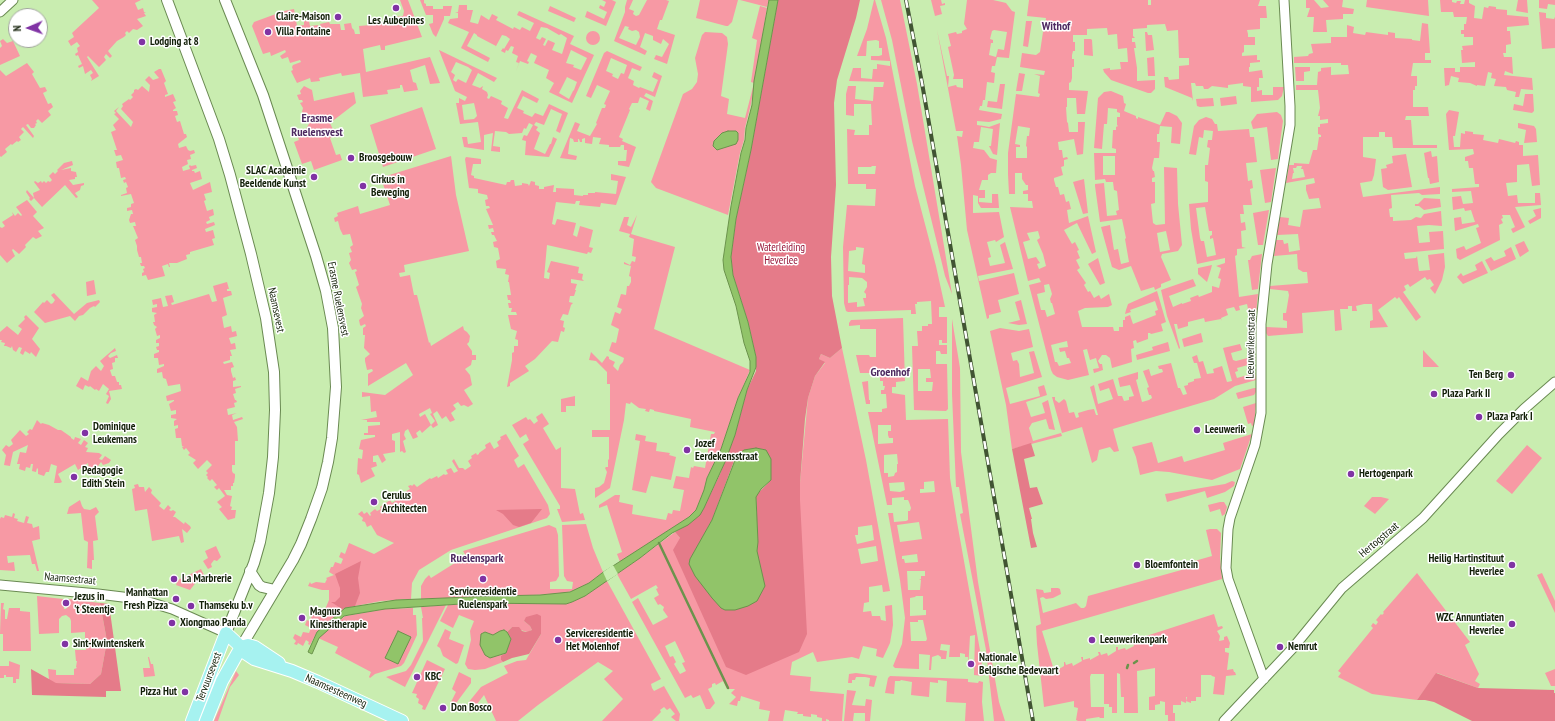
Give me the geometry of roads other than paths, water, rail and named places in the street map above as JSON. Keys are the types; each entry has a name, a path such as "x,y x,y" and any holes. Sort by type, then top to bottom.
{"main road":[{"name":"Naamsevest","path":"167,0 219,139 230,174 254,264 266,318 274,372 275,410 272,470 260,542 226,633"},
{"name":"Erasme Ruelensvest","path":"225,0 263,95 316,256 326,291 333,328 336,357 335,412 329,456 322,488 301,544 242,647"},
{"path":"250,571 259,585 275,590"},
{"path":"226,633 242,647"},
{"name":"Tervuursevest","path":"192,721 226,633"},
{"name":"Naamsesteenweg","path":"242,647 248,645 255,647 292,672 334,689 402,721"},
{"name":"Tervuursevest","path":"206,721 224,676 242,647"}],"street":[{"path":"0,12 13,0"},
{"name":"Leeuwerikenstraat","path":"1264,679 1228,579 1226,568 1230,518 1255,445 1261,413 1260,343 1267,264 1290,125 1284,0"},
{"name":"Hertogstraat","path":"1224,721 1292,649 1342,588 1420,521 1499,434 1524,409 1555,382"},
{"name":"Naamsestraat","path":"0,585 139,599 172,609 226,633"}],"waterway":[{"path":"659,543 728,688"}],"railway":[{"path":"906,0 922,83 1033,721"}],"place":[{"name":"Les Aubepines","path":"396,8"},
{"name":"Claire-Maison","path":"338,17"},
{"name":"Villa Fontaine","path":"268,32"},
{"name":"Lodging at 8","path":"142,42"},
{"name":"Broosgebouw","path":"351,158"},
{"name":"SLAC Academie Beeldende Kunst","path":"314,177"},
{"name":"Cirkus in Beweging","path":"363,186"},
{"name":"Ten Berg","path":"1511,375"},
{"name":"Plaza Park II","path":"1434,394"},
{"name":"Plaza Park I","path":"1479,417"},
{"name":"Leeuwerik","path":"1197,430"},
{"name":"Dominique Leukemans","path":"85,433"},
{"name":"Jozef Eerdekensstraat","path":"687,450"},
{"name":"Hertogenpark","path":"1351,474"},
{"name":"Pedagogie Edith Stein","path":"74,477"},
{"name":"Cerulus Architecten","path":"374,502"},
{"name":"Bloemfontein","path":"1137,565"},
{"name":"Heilig Hartinstituut Heverlee","path":"1512,565"},
{"name":"La Marbrerie","path":"174,579"},
{"name":"Serviceresidentie Ruelenspark","path":"483,579"},
{"name":"Manhattan Fresh Pizza","path":"176,599"},
{"name":"Jezus in 't Steentje","path":"66,603"},
{"name":"Thamseku b.v","path":"191,606"},
{"name":"Magnus Kinesitherapie","path":"302,618"},
{"name":"Xiongmao Panda","path":"172,623"},
{"name":"WZC Annuntiaten Heverlee","path":"1512,624"},
{"name":"Serviceresidentie Het Molenhof","path":"558,640"},
{"name":"Leeuwerikenpark","path":"1092,640"},
{"name":"Sint-Kwintenskerk","path":"65,644"},
{"name":"Nemrut","path":"1280,647"},
{"name":"Nationale Belgische Bedevaart","path":"971,664"},
{"name":"KBC","path":"417,677"},
{"name":"Pizza Hut","path":"185,692"},
{"name":"Don Bosco","path":"443,708"}],"district":[{"name":"Withof","path":"1056,27"},
{"name":"Erasme Ruelensvest","path":"317,126"},
{"name":"Groenhof","path":"890,373"},
{"name":"Ruelenspark","path":"477,559"}],"park label":[{"name":"Waterleiding Heverlee","path":"781,254"}]}
